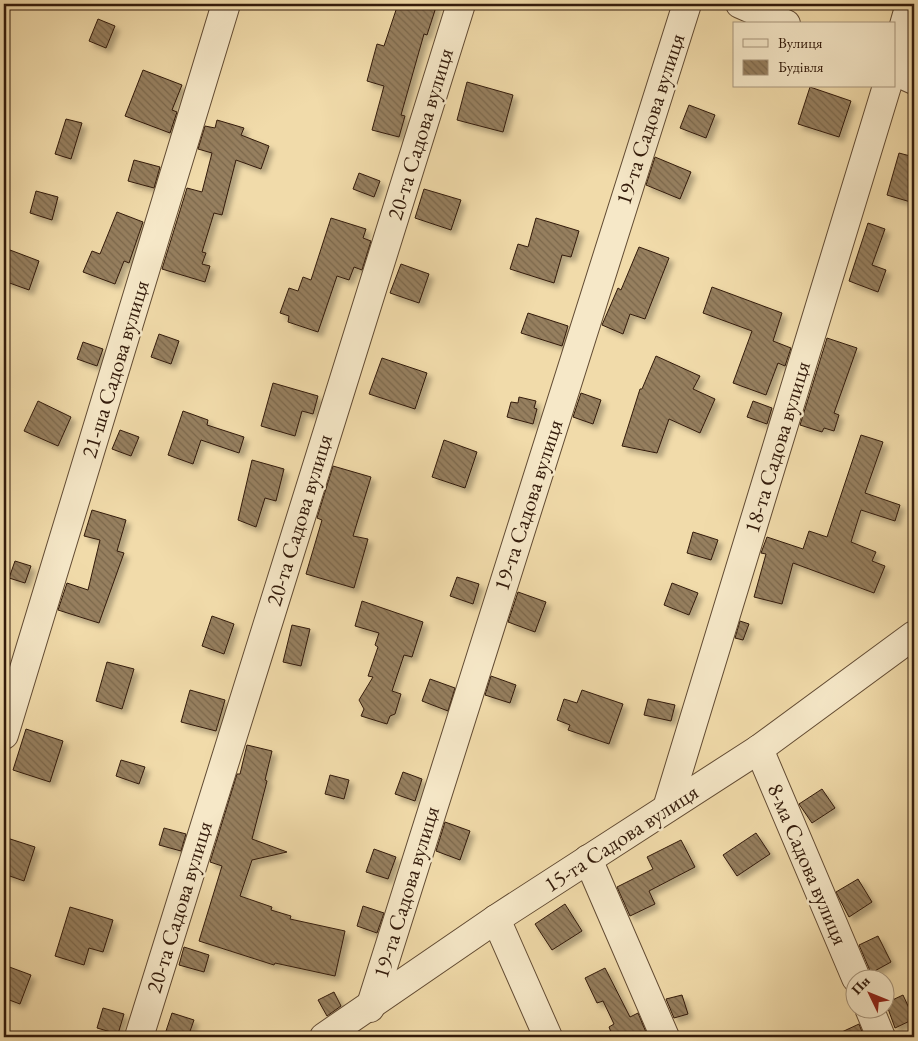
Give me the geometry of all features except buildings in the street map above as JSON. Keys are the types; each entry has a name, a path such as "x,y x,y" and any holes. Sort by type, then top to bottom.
{"street":[{"name":"21-ша Садова вулиця","path":"4,735 226,4"},
{"name":"20-та Садова вулиця","path":"139,1037 461,4"},
{"name":"19-та Садова вулиця","path":"370,1008 447,758 687,4"},
{"path":"740,4 781,22"},
{"path":"896,53 910,4"},
{"path":"896,72 914,80"},
{"name":"18-та Садова вулиця","path":"667,808 886,88"},
{"name":"15-та Садова вулиця","path":"324,1037 370,1008 496,920 588,859 759,749 914,635"},
{"name":"8-ма Садова вулиця","path":"759,749 852,968"},
{"path":"588,859 665,1037"},
{"path":"496,920 548,1037"},
{"path":"873,1018 881,1037"}]}
